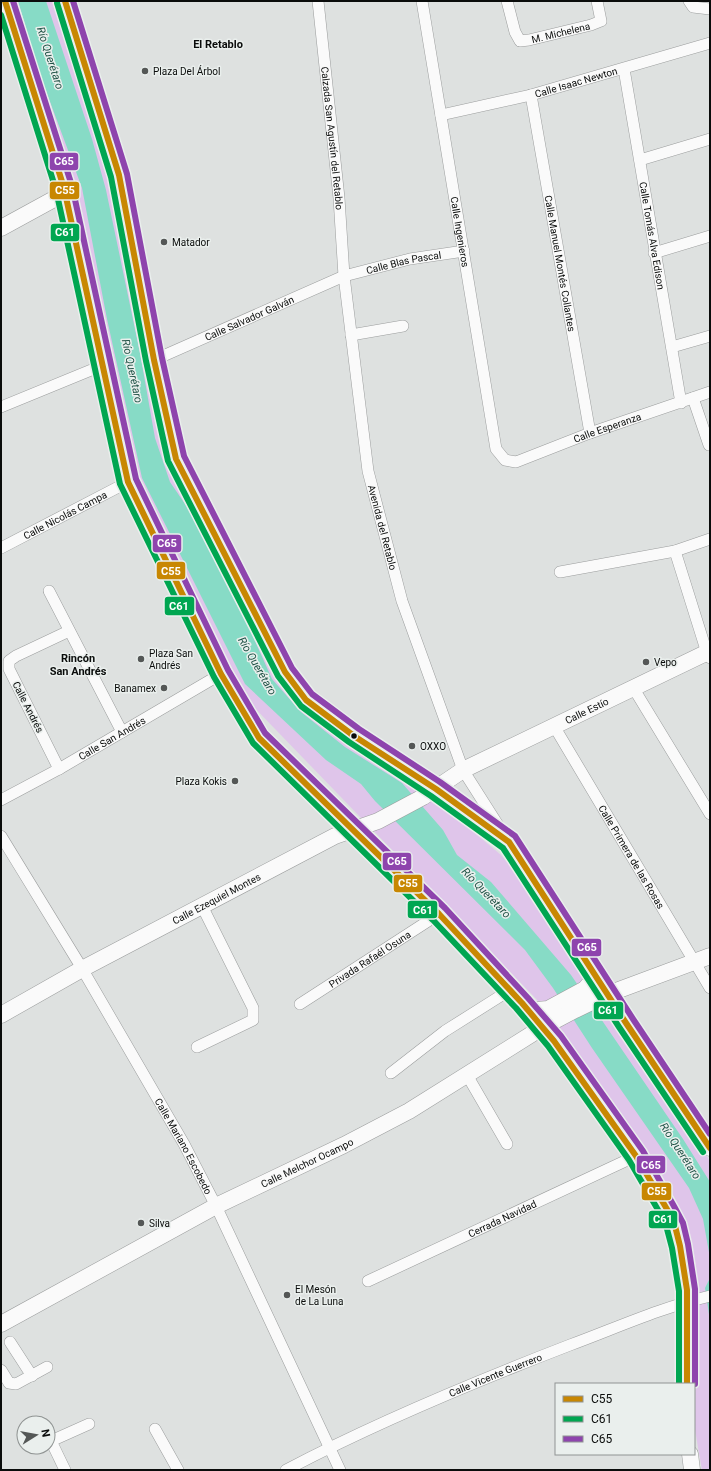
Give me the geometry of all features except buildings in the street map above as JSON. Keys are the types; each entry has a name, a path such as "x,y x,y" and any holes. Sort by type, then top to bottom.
{"main road":[{"path":"5,1 65,192 101,366 128,482 221,674 259,738 439,914 528,1009 543,1027 636,1156 675,1226 686,1282 688,1301 687,1383"},
{"path":"64,1 119,176 154,360 176,459 285,672 306,700 429,793 509,842 593,972 596,994 710,1148"},
{"path":"1,228 65,192"},
{"name":"Calle Estío","path":"463,770 709,654"},
{"path":"429,793 463,770"},
{"name":"Calle Ezequiel Montes","path":"1,1015 82,969 335,836 378,822 429,793"},
{"name":"Calle Melchor Ocampo","path":"1,1324 216,1206 344,1145 409,1111 543,1027 556,1013 596,994 710,956"},
{"path":"528,1009 556,1013"}],"street":[{"name":"Calzada San Agustín del Retablo","path":"318,1 339,198 344,276"},
{"name":"Calle Ingenieros","path":"422,1 496,449 505,460"},
{"name":"M. Michelena","path":"507,1 515,32 520,41 591,26 600,21 597,1"},
{"path":"689,1 693,7 710,9"},
{"name":"Calle Isaac Newton","path":"441,115 531,95 710,43"},
{"name":"Calle Tomás Alva Edison","path":"624,69 654,253 681,403"},
{"name":"Calle Manuel Montés Collantes","path":"531,95 590,433"},
{"path":"640,160 710,139"},
{"path":"654,253 710,236"},
{"name":"Calle Blas Pascal","path":"344,276 410,259 464,251"},
{"name":"Calle Salvador Galván","path":"154,360 344,276"},
{"name":"Avenida del Retablo","path":"344,276 363,433 372,486 402,602 463,770 509,842"},
{"path":"351,335 403,326"},
{"path":"672,347 710,336"},
{"path":"1,407 101,366"},
{"name":"Calle Esperanza","path":"505,460 516,462 590,433 710,392"},
{"path":"693,398 708,445"},
{"name":"Calle Nicolás Campa","path":"1,548 128,482"},
{"path":"560,572 675,551 710,539"},
{"path":"675,551 709,654"},
{"path":"49,590 122,732"},
{"name":"Calle Andrés","path":"59,768 9,669 9,661 16,656 69,631"},
{"name":"Calle San Andrés","path":"1,800 221,674"},
{"path":"634,689 710,814"},
{"name":"Calle Primera de las Rosas","path":"554,726 710,988"},
{"name":"Calle Mariano Escobedo","path":"1,836 82,969 184,1144 216,1206 340,1470"},
{"path":"197,1047 252,1020 254,1015 254,1008 202,906"},
{"name":"Privada Rafaél Osuna","path":"300,1004 439,914"},
{"path":"391,1073 445,1031 510,990"},
{"path":"467,1075 507,1144"},
{"name":"Cerrada Navidad","path":"368,1281 636,1156"},
{"name":"Calle Vicente Guerrero","path":"286,1470 329,1448 496,1374 688,1301 707,1297"},
{"path":"10,1342 32,1376"},
{"path":"1,1370 9,1383 16,1384 47,1367"},
{"path":"65,1470 51,1441 89,1424"},
{"path":"155,1429 178,1470"}],"shaded area":[{"path":"12,1 52,1 115,195 145,357 170,463 276,673 299,706 323,727 444,807 501,855 533,893 576,952 583,974 606,1011 697,1138 710,1162 710,1470 702,1470 695,1430 696,1290 676,1206 667,1188 543,1006 248,701 131,469 76,185 53,129"}],"water":[{"name":"Río Querétaro","path":"18,1 46,1 92,139 106,190 140,353 155,438 170,482 198,523 220,563 272,679 301,712 345,747 402,783 443,830 457,855 491,882 571,975 683,1139 710,1182 710,1258 703,1219 689,1188 592,1048 553,988 525,950 375,801 361,784 326,760 245,684 142,478 107,319 82,188 39,72"},
{"path":"710,1278 710,1321 705,1288"}],"transit line":[{"name":"C55","path":"5,1 64,188 128,482 221,674 259,738 439,914 522,1003 554,1041 636,1156 668,1211 675,1226 680,1246 687,1290 687,1383"},
{"name":"C65","path":"13,1 72,186 136,479 228,670 265,733 445,908 528,998 561,1036 643,1151 683,1223 688,1244 695,1289 695,1384"},
{"name":"C55","path":"65,1 119,175 154,360 176,459 285,672 306,700 354,736 436,789 509,842 626,1023 710,1148"},
{"name":"C65","path":"73,1 127,174 162,358 184,456 292,668 312,694 359,729 440,782 515,836 633,1019 710,1134"},
{"name":"C61","path":"57,3 111,177 146,361 168,461 278,676 301,706 349,742 431,796 503,848 619,1027 703,1152"},
{"name":"C61","path":"1,15 56,190 120,484 214,677 253,743 433,920 516,1008 548,1046 629,1160 661,1215 667,1229 672,1248 679,1291 679,1383"}],"place":[{"name":"Plaza Del Árbol","path":"145,71"},
{"name":"Matador","path":"164,242"},
{"name":"Plaza San Andrés","path":"141,659"},
{"name":"Vepo","path":"646,662"},
{"name":"Banamex","path":"164,688"},
{"name":"OXXO","path":"412,746"},
{"name":"Plaza Kokis","path":"235,781"},
{"name":"Silva","path":"141,1223"},
{"name":"El Mesón de La Luna","path":"287,1295"}],"district":[{"name":"El Retablo","path":"218,44"},
{"name":"Rincón San Andrés","path":"78,664"}]}
